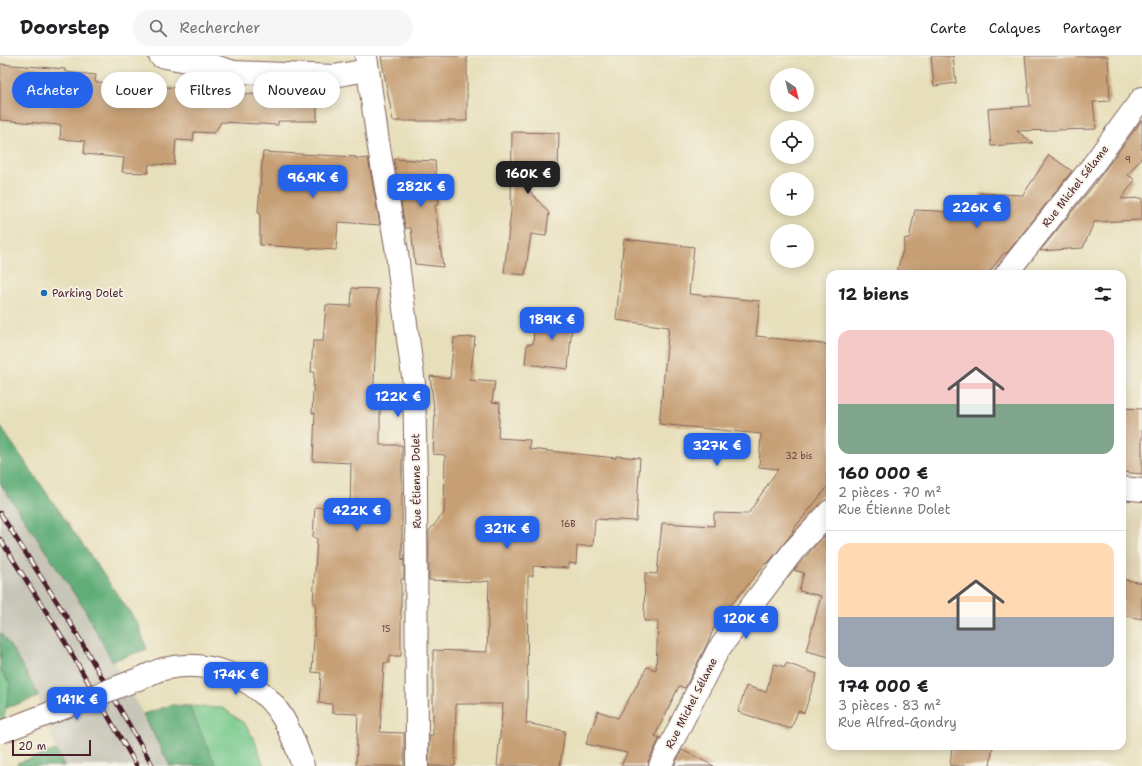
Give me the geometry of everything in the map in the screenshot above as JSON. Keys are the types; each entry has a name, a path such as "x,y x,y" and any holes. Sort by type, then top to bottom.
{"street":[{"path":"160,56 214,66 234,72 334,76 366,63"},
{"name":"Rue Étienne Dolet","path":"366,63 398,252 399,271 414,384 418,766"},
{"name":"Rue Michel Sélame","path":"1009,270 1092,166 1142,98"},
{"path":"1126,488 1142,490"},
{"name":"Rue Michel Sélame","path":"660,766 718,650 793,551 826,515"},
{"path":"0,732 163,669 188,666 214,668 239,678 265,696 281,714 295,743 303,766"}],"shaded area":[{"path":"0,483 85,610 170,766 64,766 56,750 37,692 13,650 0,632"},
{"path":"1132,507 1142,508 1142,619 1126,616 1126,546 1129,535"}],"green space":[{"path":"0,426 138,624 147,649 112,661 85,610 0,483"},
{"path":"0,632 13,650 37,692 38,697 6,708 10,683 0,670"},
{"path":"0,670 10,683 0,732"},
{"path":"172,705 189,706 216,766 170,766 143,714"},
{"path":"189,706 223,708 245,724 255,741 264,766 216,766"},
{"path":"56,750 64,766 19,766 17,763"}],"building":[{"path":"381,56 467,56 467,121 393,121"},
{"path":"931,56 953,56 956,83 934,86"},
{"path":"1025,56 1108,56 1110,101 1093,102 1096,129 1017,131 1033,143 991,146 988,109 1030,106"},
{"path":"0,64 65,69 65,72 12,72 12,108 93,108 93,75 96,75 95,82 101,82 101,108 167,108 167,87 175,88 175,108 245,108 245,94 253,94 253,108 317,108 317,121 278,121 278,125 221,122 214,133 194,132 193,141 176,140 174,165 149,164 148,173 122,172 124,158 84,154 85,141 60,139 61,125 0,120"},
{"path":"1142,120 1142,157 1128,175 1135,180 1121,199 1142,198 1142,220 1094,222 1083,248 1040,251 1093,186"},
{"path":"512,132 559,133 558,172 512,171 549,213 546,236 531,234 525,275 504,273 511,211"},
{"path":"263,152 356,157 357,159 368,158 380,225 338,222 336,250 260,245 260,212 258,212"},
{"path":"1049,155 1072,171 1007,253 1004,253 991,270 897,270 905,238 909,239 915,210 980,213 980,193 1023,195"},
{"path":"394,159 435,161 439,205 435,205 443,267 415,264 411,228 405,228"},
{"path":"624,239 694,247 689,294 760,301 756,336 826,345 826,489 768,563 766,563 716,623 685,688 679,686 655,736 660,738 649,760 648,766 621,766 627,753 586,744 598,711 618,718 647,667 656,670 658,621 644,621 645,573 657,574 662,523 714,526 714,513 748,514 778,469 759,467 761,434 659,424 669,327 616,320"},
{"path":"352,288 378,289 373,404 380,405 380,445 402,445 402,561 404,559 404,579 401,579 401,656 389,656 389,663 384,663 380,732 404,733 404,766 356,766 358,714 332,713 332,704 319,703 321,673 312,672 316,604 313,603 317,538 313,537 315,507 350,510 351,463 313,461 315,413 312,413 314,372 311,372 313,341 323,341 326,305 351,306"},
{"path":"542,310 573,314 568,369 525,364 527,344 533,344 534,331 540,332"},
{"path":"475,337 470,380 495,382 492,402 500,403 498,438 530,440 529,449 616,458 616,456 640,458 636,521 595,519 593,546 577,546 576,564 569,563 569,568 533,566 533,576 528,576 526,723 565,731 560,766 497,766 503,704 456,704 455,766 429,766 429,735 433,735 433,650 487,652 489,581 429,580 429,531 444,513 445,455 433,454 435,416 430,376 450,378 454,338"},
{"path":"1126,408 1142,409 1142,474 1126,472"},
{"path":"824,536 826,536 826,656 806,651 821,596 799,591 804,573 794,570"},
{"path":"1126,580 1142,583 1142,619 1126,616"},
{"path":"786,663 817,674 804,713 798,711 791,729 738,712 746,686 766,692 774,664 785,667"},
{"path":"682,750 714,766 674,766"},
{"path":"952,750 992,750 990,766 950,766"}],"railway":[{"path":"0,513 71,624 153,766"},
{"path":"0,539 59,632 137,766"}],"place":[{"name":"Parking Dolet","path":"44,293"}]}
